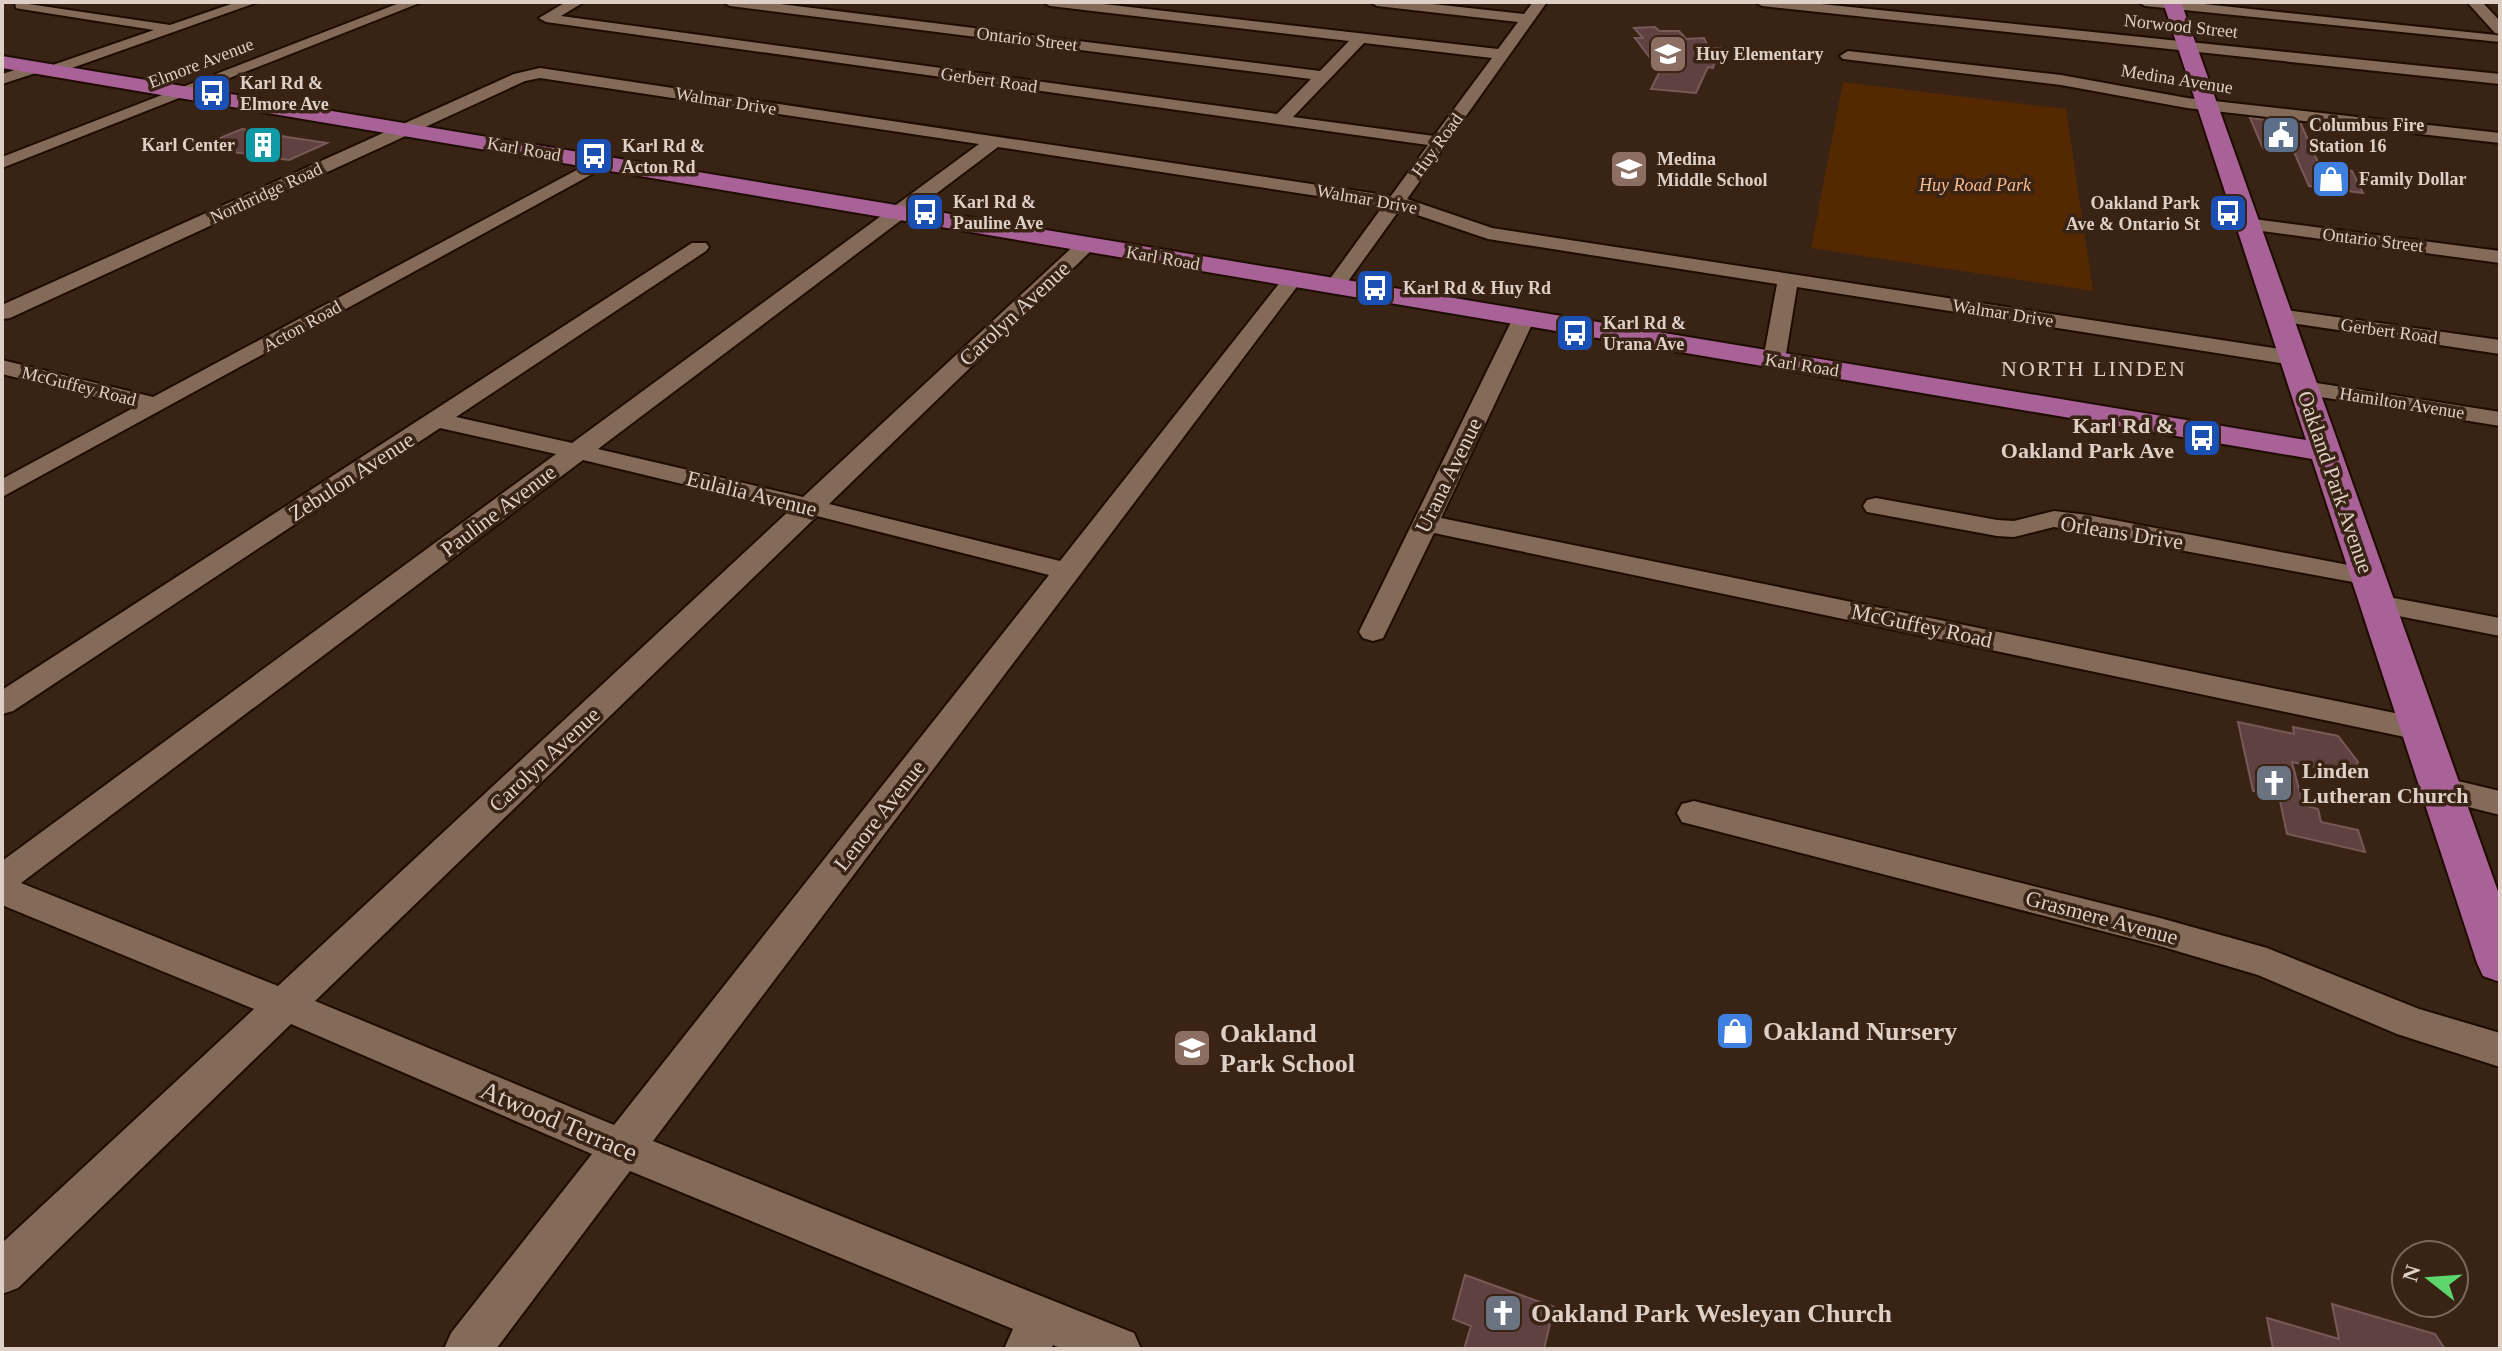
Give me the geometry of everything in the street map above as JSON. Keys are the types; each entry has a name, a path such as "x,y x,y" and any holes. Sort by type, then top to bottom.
{"main road":[{"name":"Oakland Park Avenue","path":"2172,3 2500,963"},
{"name":"Karl Road","path":"2,62 2324,452"}],"street":[{"path":"22,2 21,5 172,29"},
{"path":"2,79 45,69 251,2"},
{"name":"Elmore Avenue","path":"2,163 415,2"},
{"name":"Gerbert Road","path":"577,2 550,13 546,18 1440,142"},
{"name":"Ontario Street","path":"730,2 1323,76"},
{"path":"950,75 1060,2 1501,54"},
{"path":"1377,2 1527,19"},
{"name":"Huy Road","path":"1334,287 1540,2"},
{"name":"Norwood Street","path":"1762,2 1848,18 2187,47 2500,79"},
{"path":"2145,2 2498,36"},
{"path":"2474,2 2498,36"},
{"path":"1282,119 1360,38"},
{"name":"Medina Avenue","path":"1848,56 2061,80 2206,105 2500,138"},
{"name":"Walmar Drive","path":"531,74 547,73 1395,202 1425,209 1488,233 2293,358"},
{"name":"Northridge Road","path":"2,313 531,74"},
{"name":"Pauline Avenue","path":"2,879 995,141"},
{"name":"Acton Road","path":"2,489 601,162"},
{"name":"Ontario Street","path":"2246,224 2500,257"},
{"name":"Carolyn Avenue","path":"2,1273 1086,245"},
{"name":"Zebulon Avenue","path":"2,704 699,247"},
{"path":"1774,360 1788,279"},
{"name":"Lenore Avenue","path":"467,1349 1292,280"},
{"name":"Gerbert Road","path":"2278,315 2500,347"},
{"name":"Urana Avenue","path":"1373,632 1524,318"},
{"name":"McGuffey Road","path":"2,367 156,405"},
{"name":"Hamilton Avenue","path":"2304,388 2500,419"},
{"name":"Eulalia Avenue","path":"436,420 577,451 1067,571"},
{"name":"Orleans Drive","path":"1876,506 1997,528 2014,529 2054,519 2088,523 2373,591"},
{"name":"McGuffey Road","path":"1426,523 2419,729"},
{"path":"2373,591 2500,627"},
{"path":"2441,789 2500,803"},
{"name":"Grasmere Avenue","path":"1694,813 2175,936 2267,963 2411,1023 2500,1050"},
{"name":"Atwood Terrace","path":"2,890 622,1148 1035,1333 1118,1349"}],"green space":[{"name":"Huy Road Park","path":"1843,82 2066,109 2093,291 1811,248"}],"building":[{"path":"1655,27 1659,31 1679,31 1686,39 1704,38 1709,48 1720,48 1713,68 1708,67 1696,93 1651,89 1660,71 1635,38 1643,38 1634,28"},
{"path":"2250,118 2301,124 2320,167 2352,171 2363,193 2309,186 2294,152 2263,148"},
{"name":"Karl Center","path":"242,129 327,143 289,160 198,147"},
{"name":"Linden Lutheran Church","path":"2238,722 2294,734 2293,727 2338,736 2358,762 2353,775 2292,762 2303,805 2318,809 2321,822 2358,830 2365,852 2287,834 2279,796 2253,791"},
{"name":"Oakland Park Wesleyan Church","path":"1465,1275 1554,1307 1544,1349 1464,1349 1471,1326 1453,1319"},
{"path":"2332,1304 2435,1334 2445,1349 2273,1349 2267,1318 2339,1339"}],"place":[{"name":"Huy Elementary","path":"1668,54"},
{"name":"Karl Rd & Elmore Ave","path":"212,93"},
{"name":"Columbus Fire Station 16","path":"2281,135"},
{"name":"Karl Center","path":"263,145"},
{"name":"Karl Rd & Acton Rd","path":"594,156"},
{"name":"Medina Middle School","path":"1629,169"},
{"name":"Family Dollar","path":"2331,179"},
{"name":"Karl Rd & Pauline Ave","path":"925,212"},
{"name":"Oakland Park Ave & Ontario St","path":"2228,213"},
{"name":"Karl Rd & Huy Rd","path":"1375,288"},
{"name":"Karl Rd & Urana Ave","path":"1575,333"},
{"name":"Karl Rd & Oakland Park Ave","path":"2202,438"},
{"name":"Linden Lutheran Church","path":"2274,783"},
{"name":"Oakland Nursery","path":"1735,1031"},
{"name":"Oakland Park School","path":"1192,1048"},
{"name":"Oakland Park Wesleyan Church","path":"1503,1313"}],"district":[{"name":"NORTH LINDEN","path":"2094,368"}]}
